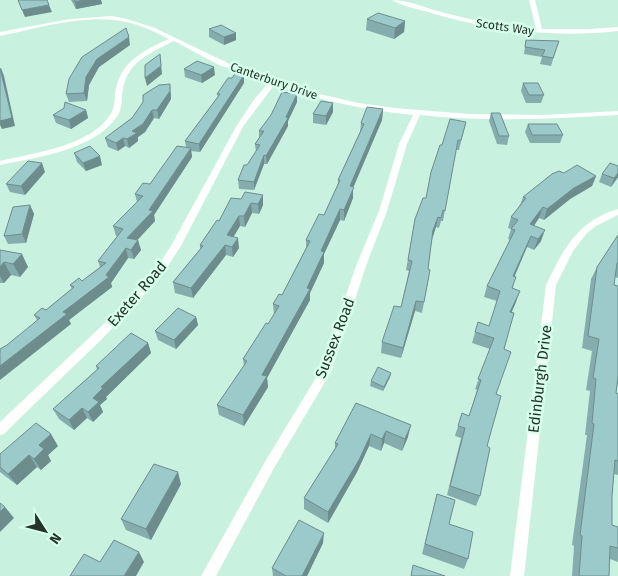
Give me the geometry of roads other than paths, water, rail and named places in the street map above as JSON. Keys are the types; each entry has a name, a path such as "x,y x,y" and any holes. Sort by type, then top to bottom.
{"street":[{"name":"Scotts Way","path":"395,0 446,17 496,27 540,31 618,29"},
{"path":"532,0 540,31"},
{"name":"Canterbury Drive","path":"0,34 55,24 113,18 132,21 219,62 291,89 350,104 417,113 506,118 618,113"},
{"path":"0,163 85,140 101,129 116,110 123,76 130,63 172,40"},
{"name":"Exeter Road","path":"0,430 62,372 162,268 188,224 236,133 259,96 273,82"},
{"name":"Sussex Road","path":"208,576 270,464 326,372 361,266 383,211 403,144 417,113"},
{"name":"Edinburgh Drive","path":"517,576 551,284 572,242 602,217 618,212"}]}
